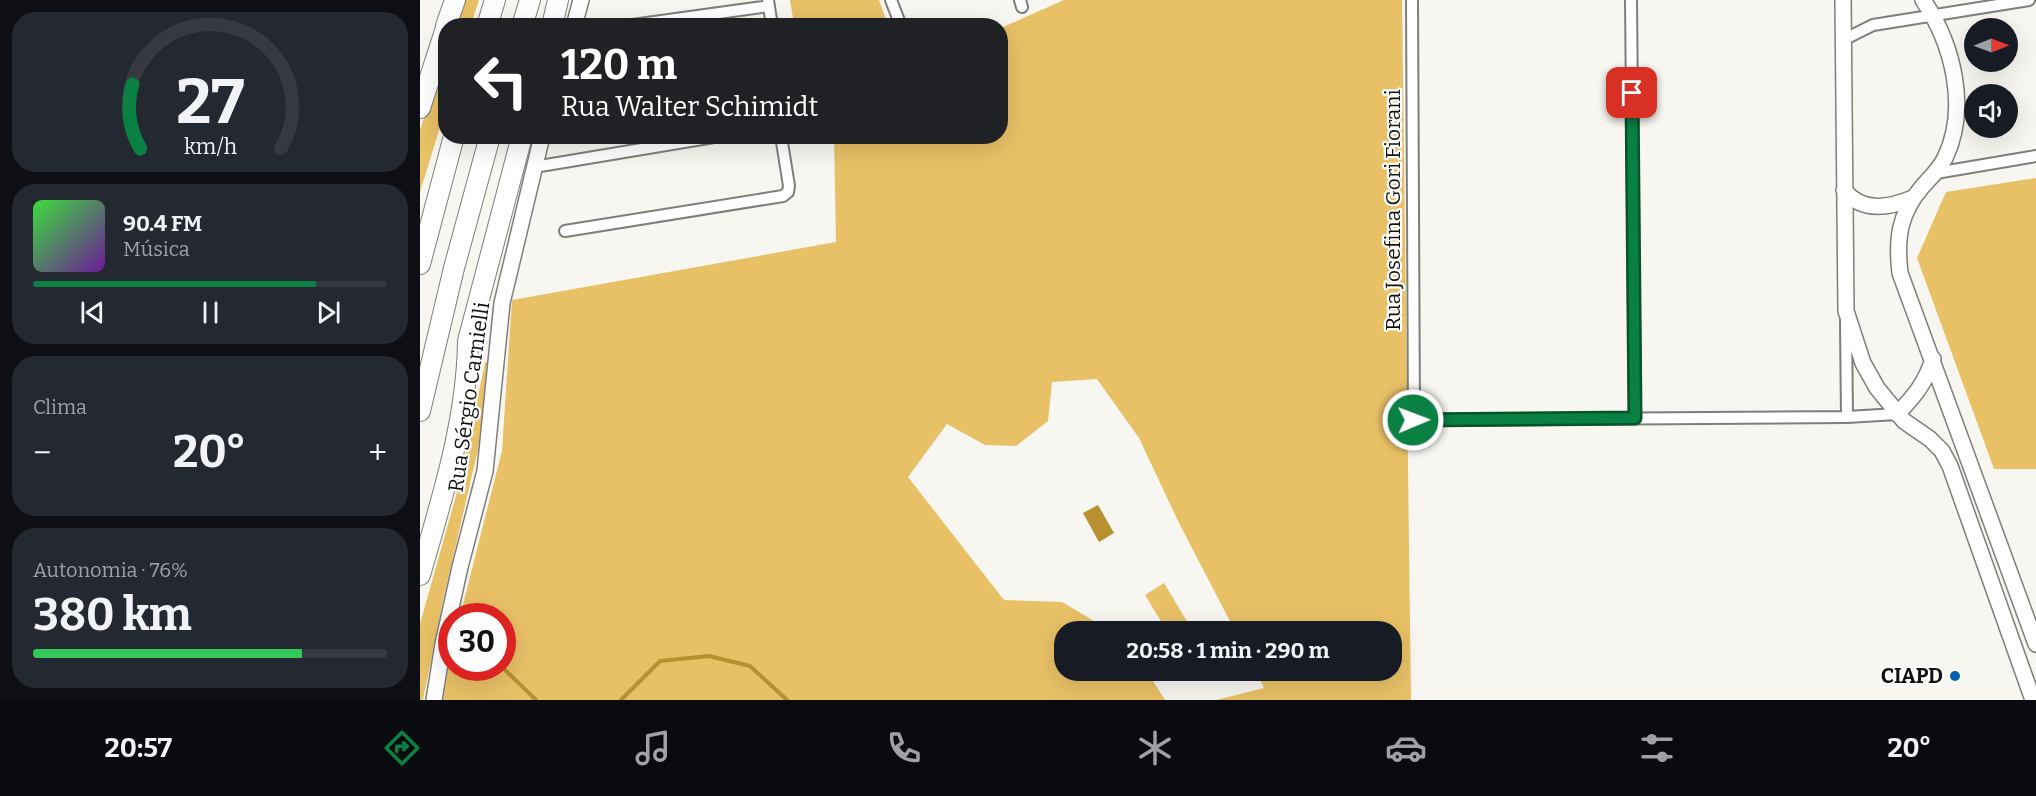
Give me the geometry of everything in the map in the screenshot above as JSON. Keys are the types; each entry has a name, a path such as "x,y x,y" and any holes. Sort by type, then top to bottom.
{"highway":[{"path":"449,18 455,0"},
{"path":"490,18 495,0"},
{"path":"524,18 530,0"},
{"path":"554,18 558,0"},
{"path":"420,108 438,52"},
{"path":"420,224 451,144"},
{"path":"420,264 452,144"},
{"path":"420,411 454,268 488,144"},
{"path":"420,525 441,457 453,399 520,144"},
{"path":"420,574 454,452 468,370 468,341"}],"street":[{"path":"576,18 581,0"},
{"path":"891,0 898,18"},
{"name":"Rua Josefina Gori Fiorani","path":"1412,0 1413,420 1635,418"},
{"path":"1631,0 1635,418 1847,417 1897,414 1919,390 1928,375 1933,359"},
{"path":"1843,0 1847,417"},
{"path":"1923,0 1934,16 1950,56 1956,107 1952,141 1945,159 1936,173 1913,198 1901,223 1897,247 1900,273 2036,644"},
{"path":"1843,40 1873,26 2029,0"},
{"path":"675,18 768,3 771,18"},
{"name":"Rua Sérgio Carnielli","path":"434,700 443,644 460,567 485,471 502,303 540,144"},
{"path":"534,167 672,144"},
{"path":"565,231 783,196 788,192 789,186 782,144"},
{"path":"1936,173 2036,156"},
{"path":"1844,190 1850,198 1872,207 1898,205 1913,198"},
{"path":"1846,311 1863,363 1877,388 1897,414 1942,451 1950,466 2033,700"}],"shaded area":[{"path":"463,0 479,0 473,18 457,18"},
{"path":"790,0 879,0 885,18 793,18"},
{"path":"1064,0 1402,0 1411,700 1216,700 1264,688 1261,681 1402,681 1402,621 1230,621 1178,521 1139,438 1097,379 1052,382 1048,421 1016,446 985,445 947,424 908,477 1004,600 1062,602 1094,621 1054,621 1054,681 1153,681 1165,700 443,700 446,681 516,681 516,603 463,603 502,451 512,300 836,242 834,144 1008,144 1008,25"},
{"path":"438,75 438,134 420,192 420,130"},
{"path":"2036,178 2036,469 1994,469 1917,258 1946,192"},
{"path":"491,358 478,449 442,603 438,603 438,625 423,700 420,700 420,624 459,485 485,363"},
{"path":"1098,505 1114,533 1099,542 1083,513"},
{"path":"1164,583 1187,621 1161,621 1145,595"}],"waterway":[{"path":"621,700 660,661 709,656 750,666 787,700"},
{"path":"516,681 536,700"}],"place":[{"name":"CIAPD","path":"1955,676"}],"route":[{"path":"1413,420 1635,418 1632,93"}]}
